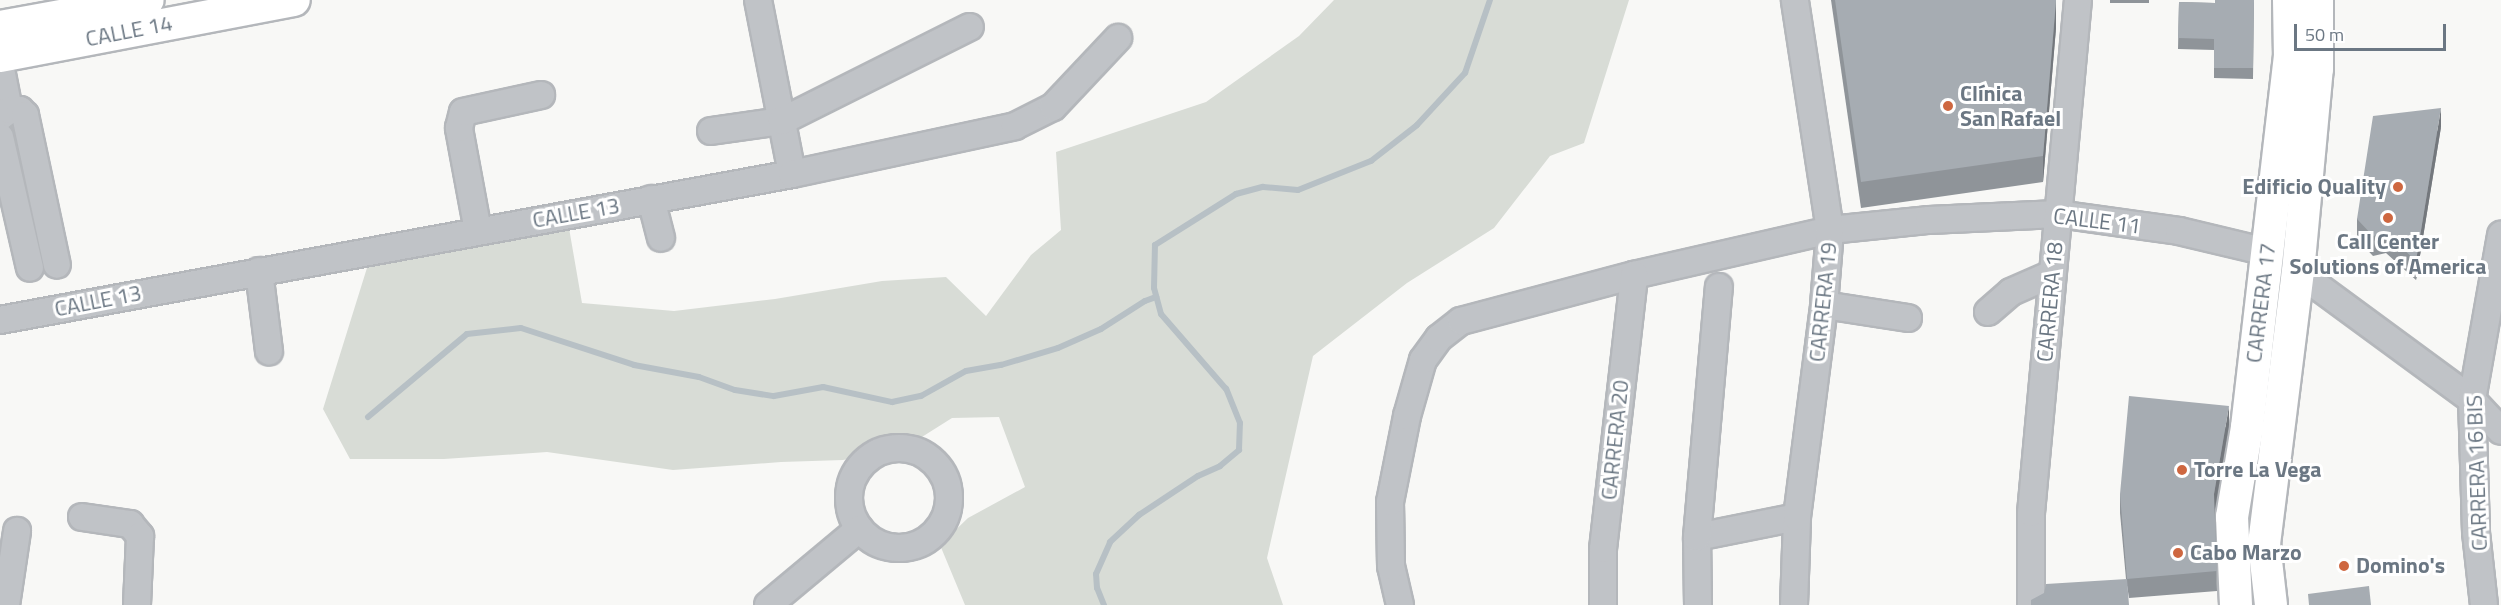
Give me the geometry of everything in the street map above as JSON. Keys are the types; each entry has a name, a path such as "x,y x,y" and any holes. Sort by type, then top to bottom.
{"main road":[{"name":"CALLE 14","path":"0,27 148,0"},
{"name":"CALLE 14","path":"0,56 294,0"},
{"name":"CARRERA 17","path":"2236,605 2232,517 2247,427 2290,57 2289,0"},
{"name":"CARRERA 17","path":"2271,605 2264,544 2298,272 2317,69 2318,0"}],"street":[{"path":"759,0 792,174"},
{"name":"CARRERA 19","path":"1794,605 1797,517 1824,305 1830,230 1795,0"},
{"name":"CARRERA 18","path":"2031,605 2031,513 2078,0"},
{"path":"711,131 782,121 970,27"},
{"name":"CALLE 13","path":"0,320 792,174 1015,126 1053,107 1118,38"},
{"path":"0,64 5,114 20,110 27,122 57,265"},
{"path":"478,231 459,128 463,112 541,95"},
{"path":"0,137 30,268"},
{"path":"651,199 661,238"},
{"name":"CALLE 11","path":"1400,605 1391,566 1390,502 1407,416 1423,360 1439,338 1461,321 1634,275 1830,230 1929,220 2058,214 2179,231 2267,252 2298,272 2472,400 2501,431"},
{"name":"CARRERA 16 BIS","path":"2484,605 2476,532 2472,400 2501,235"},
{"path":"259,271 269,351"},
{"path":"1988,312 2011,292 2052,274"},
{"name":"CARRERA 20","path":"1603,605 1604,549 1634,275"},
{"path":"1698,605 1697,537 1719,287"},
{"path":"1824,305 1908,318"},
{"path":"82,517 130,524 140,536 137,605"},
{"path":"1697,537 1797,517"},
{"path":"768,605 860,529"},
{"path":"6,605 17,531"}],"shaded area":[{"path":"1334,0 1629,0 1584,143 1550,156 1494,228 1407,283 1313,356 1267,558 1283,605 965,605 940,545 968,518 1025,487 999,417 952,418 906,447 843,460 673,470 547,452 444,459 350,459 323,409 371,255 569,228 582,303 674,311 775,299 882,281 946,277 986,316 1031,255 1061,230 1056,152 1206,102 1299,36"}],"building":[{"name":"Clínica San Rafael","path":"1835,0 2056,0 2043,156 1861,182"},
{"path":"2215,0 2254,0 2253,68 2214,68 2214,39 2178,38 2179,2 2215,3"},
{"name":"Edificio Quality","path":"2441,108 2416,261 2386,233 2373,236 2357,219 2373,116"},
{"path":"2129,396 2229,406 2214,494 2217,571 2127,579 2120,494"},
{"path":"2127,579 2129,605 2031,605 2031,600 2044,593 2046,584"},
{"path":"2369,586 2371,605 2309,605 2308,594"}],"waterway":[{"path":"1104,605 1097,588 1096,574 1110,542 1139,515 1198,476 1220,466 1239,450 1240,423 1226,389 1161,314 1154,288 1155,245 1236,194 1263,187 1298,190 1371,161 1417,125 1465,73 1490,0"},
{"path":"368,417 467,334 521,328 634,365 699,377 735,390 774,396 823,387 892,402 921,396 966,371 1001,365 1058,348 1101,329 1145,301 1156,297"}],"place":[{"name":"Clínica San Rafael","path":"1948,106"},
{"name":"Edificio Quality","path":"2398,187"},
{"name":"Call Center Solutions of America","path":"2388,218"},
{"name":"Torre La Vega","path":"2182,470"},
{"name":"Cabo Marzo","path":"2178,553"},
{"name":"Domino's","path":"2344,566"}]}
